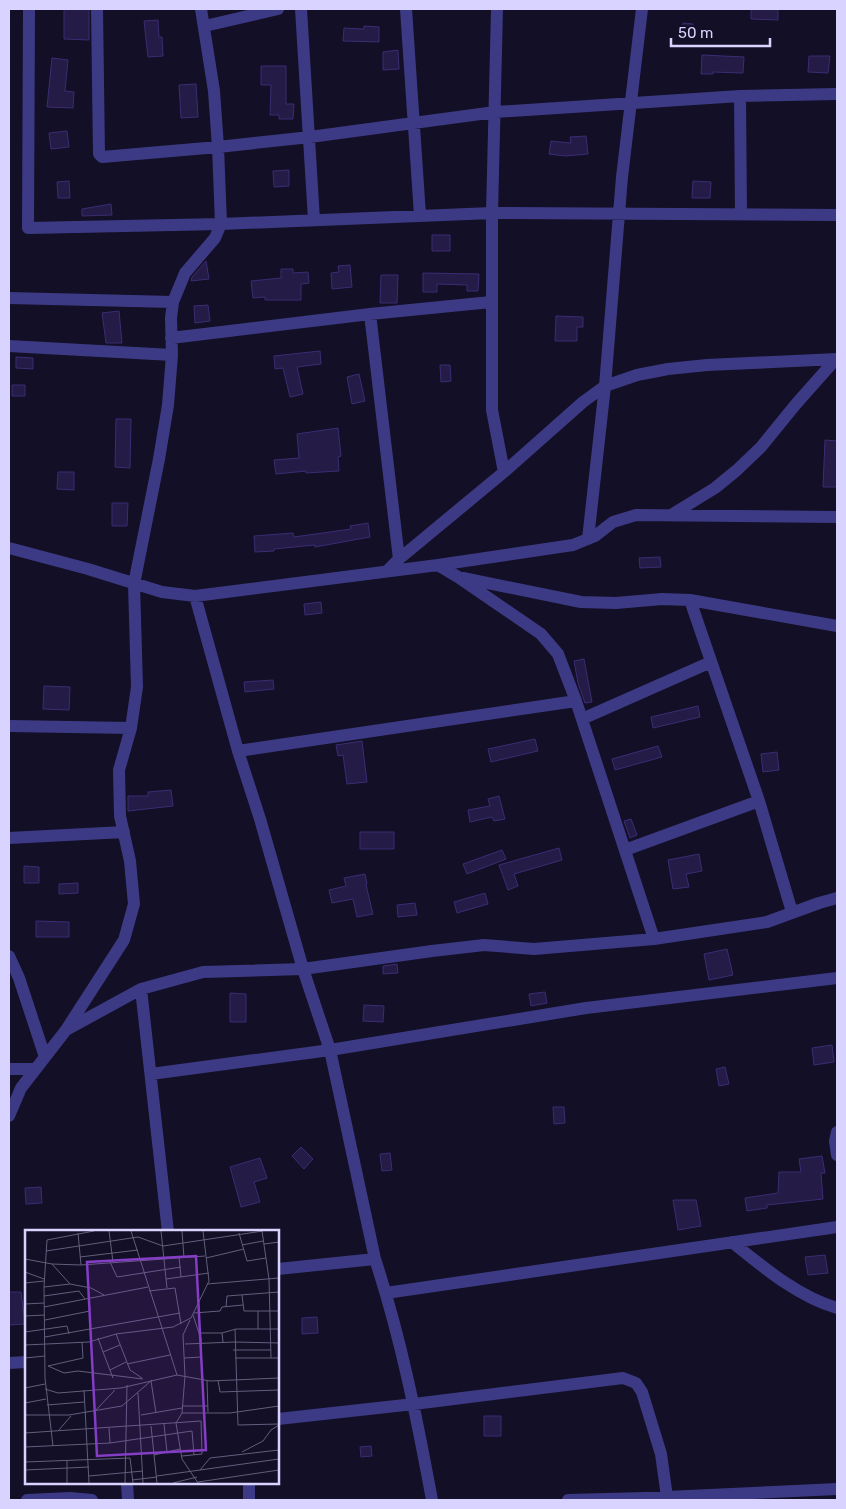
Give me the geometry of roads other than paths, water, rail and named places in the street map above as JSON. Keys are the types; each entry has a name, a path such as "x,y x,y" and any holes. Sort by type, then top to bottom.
{"street":[{"path":"30,9 28,228 221,224 492,213 837,215"},
{"path":"96,9 100,154 102,157 310,137 495,112 740,96 837,94"},
{"path":"9,1116 20,1088 66,1030 124,940 134,904 130,861 120,816 119,770 131,728 137,687 134,584 168,405 172,355 172,302 185,273 215,238 221,224 214,91 202,9"},
{"path":"205,26 278,9"},
{"path":"301,9 314,220"},
{"path":"406,9 420,215"},
{"path":"497,9 492,213 492,410 504,472"},
{"path":"588,539 605,386 619,214 642,9"},
{"path":"740,96 741,214"},
{"path":"9,298 172,302"},
{"path":"171,338 370,314 491,302"},
{"path":"370,314 399,558"},
{"path":"9,346 172,355"},
{"path":"387,572 399,558 504,472 583,402 605,386 637,375 668,369 707,365 836,360"},
{"path":"670,515 715,488 737,470 761,447 796,404 836,360"},
{"path":"9,548 88,569 162,592 195,596 387,572 573,545 595,536 613,522 636,515 837,517"},
{"path":"438,565 541,634 558,654 576,701 654,939"},
{"path":"458,577 581,602 616,603 662,598 690,600 837,626"},
{"path":"195,596 238,751 260,819 303,969 330,1050 375,1259 386,1292 414,1404 432,1500"},
{"path":"690,600 759,801 792,912"},
{"path":"582,719 711,662"},
{"path":"238,751 576,701"},
{"path":"9,726 131,728"},
{"path":"625,850 759,801"},
{"path":"9,838 124,832"},
{"path":"66,1030 141,990 203,972 303,969 484,945 534,948 654,939 767,922 837,898"},
{"path":"9,956 19,978 45,1057"},
{"path":"151,1074 330,1050 586,1008 837,978"},
{"path":"141,990 168,1230"},
{"path":"9,1069 36,1069"},
{"path":"837,1132 835,1140 837,1155"},
{"path":"386,1292 837,1227"},
{"path":"732,1242 778,1278 827,1305 837,1308"},
{"path":"279,1269 375,1259"},
{"path":"9,1363 25,1362"},
{"path":"279,1419 623,1378 636,1383 642,1392 661,1454 667,1497"},
{"path":"127,1484 128,1500"},
{"path":"249,1484 249,1500"},
{"path":"568,1500 645,1499 837,1489"},
{"path":"27,1500 70,1498 92,1500"}]}
